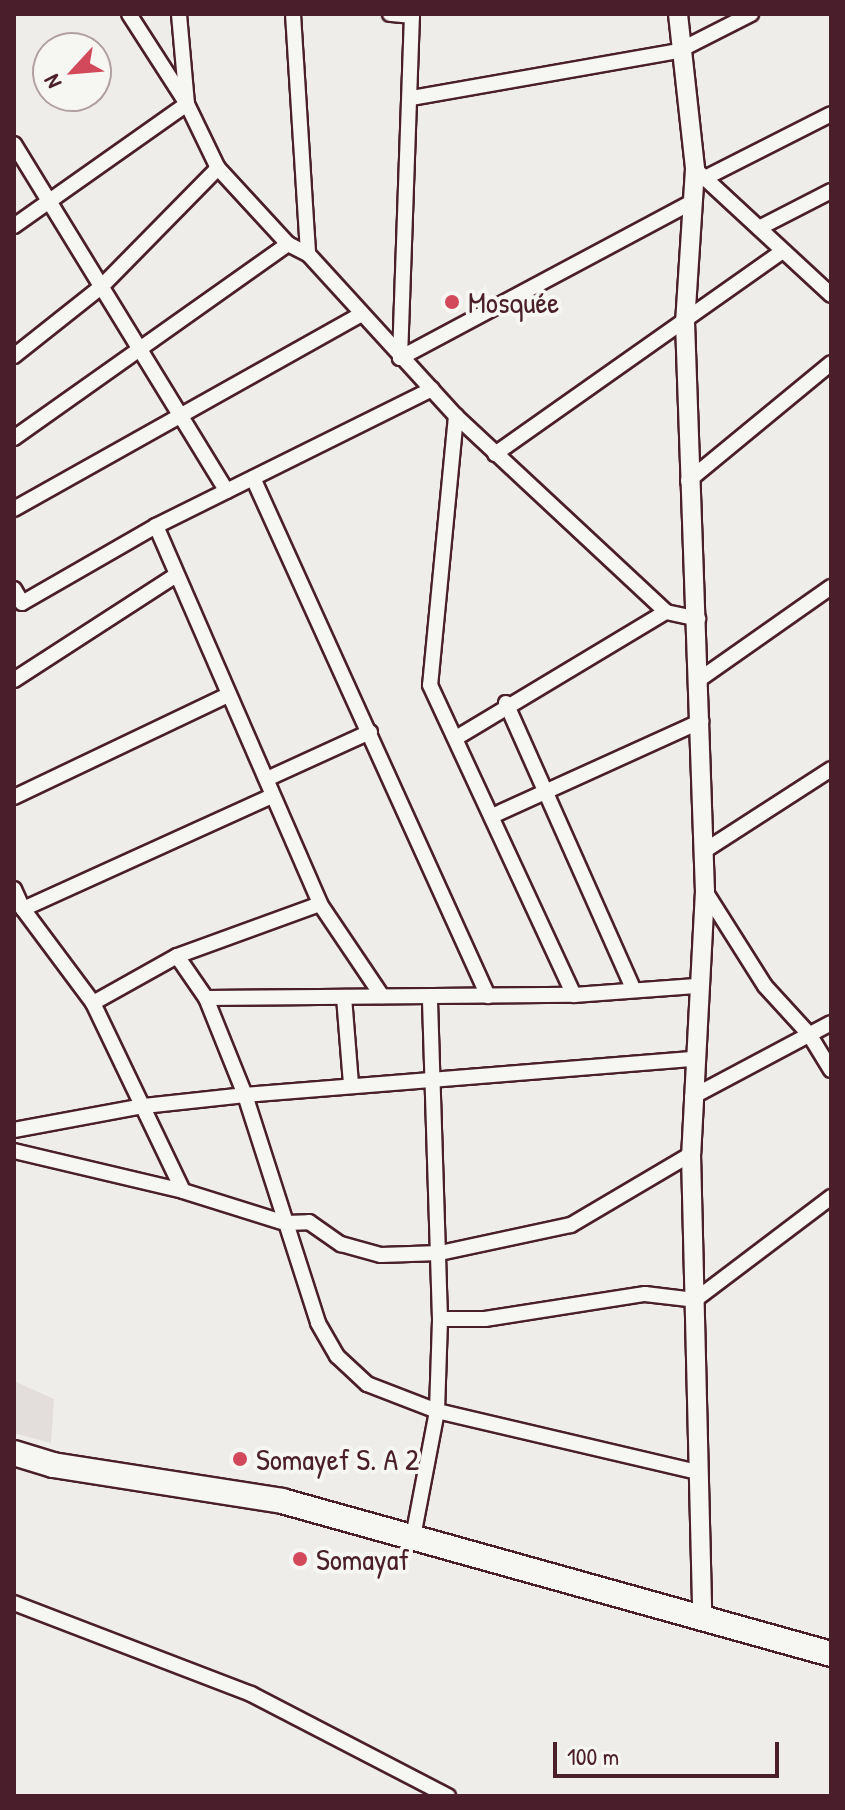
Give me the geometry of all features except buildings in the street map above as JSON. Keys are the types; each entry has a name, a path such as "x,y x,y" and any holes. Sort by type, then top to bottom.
{"main road":[{"path":"14,1453 53,1465 282,1501 831,1654"}],"street":[{"path":"129,14 187,104 218,168 288,244 308,254 360,315 456,416 666,612 698,619"},
{"path":"179,14 187,104"},
{"path":"293,14 308,254"},
{"path":"390,14 412,15 412,98 400,358"},
{"path":"678,14 678,51 700,174 690,203 685,322 688,481 698,619 705,891 696,986 691,1154 702,1619"},
{"path":"412,98 678,51 751,14"},
{"path":"14,226 187,104"},
{"path":"700,174 831,114"},
{"path":"14,144 179,418 227,491"},
{"path":"14,356 101,287 218,168"},
{"path":"700,174 831,295"},
{"path":"759,228 831,191"},
{"path":"400,358 690,203"},
{"path":"14,438 288,244"},
{"path":"495,454 783,251"},
{"path":"14,509 360,315"},
{"path":"688,481 831,363"},
{"path":"14,589 22,603 156,526 432,389"},
{"path":"456,416 430,685 574,995"},
{"path":"253,478 488,996"},
{"path":"156,526 226,696 269,778 272,796 320,904 382,996"},
{"path":"14,680 176,575"},
{"path":"700,679 831,587"},
{"path":"456,738 506,703 666,612"},
{"path":"14,797 226,696"},
{"path":"506,703 634,990"},
{"path":"492,816 544,789 701,721"},
{"path":"269,778 370,732"},
{"path":"704,851 831,769"},
{"path":"23,909 272,796"},
{"path":"14,889 23,909 93,1003 183,1191"},
{"path":"705,891 765,986 809,1034 831,1070"},
{"path":"93,1003 177,956 320,904"},
{"path":"177,956 206,998 245,1095 318,1323 337,1356 367,1384 437,1411 698,1472"},
{"path":"206,998 574,995 696,986"},
{"path":"413,1537 437,1411 440,1319 440,1253 429,1077 430,996"},
{"path":"344,997 351,1084"},
{"path":"692,1097 831,1023"},
{"path":"14,1130 144,1106 245,1095 429,1077 694,1059"},
{"path":"14,1151 183,1191 285,1223 309,1222 341,1244 381,1255 440,1253 571,1225 691,1154"},
{"path":"440,1319 485,1319 645,1294 695,1300 831,1197"},
{"path":"14,1603 251,1694 448,1796"}],"shaded area":[{"path":"14,1381 54,1399 51,1443 14,1433"}],"place":[{"name":"Mosquée","path":"452,302"},
{"name":"Somayef S. A 2","path":"240,1459"},
{"name":"Somayaf","path":"300,1559"}]}
